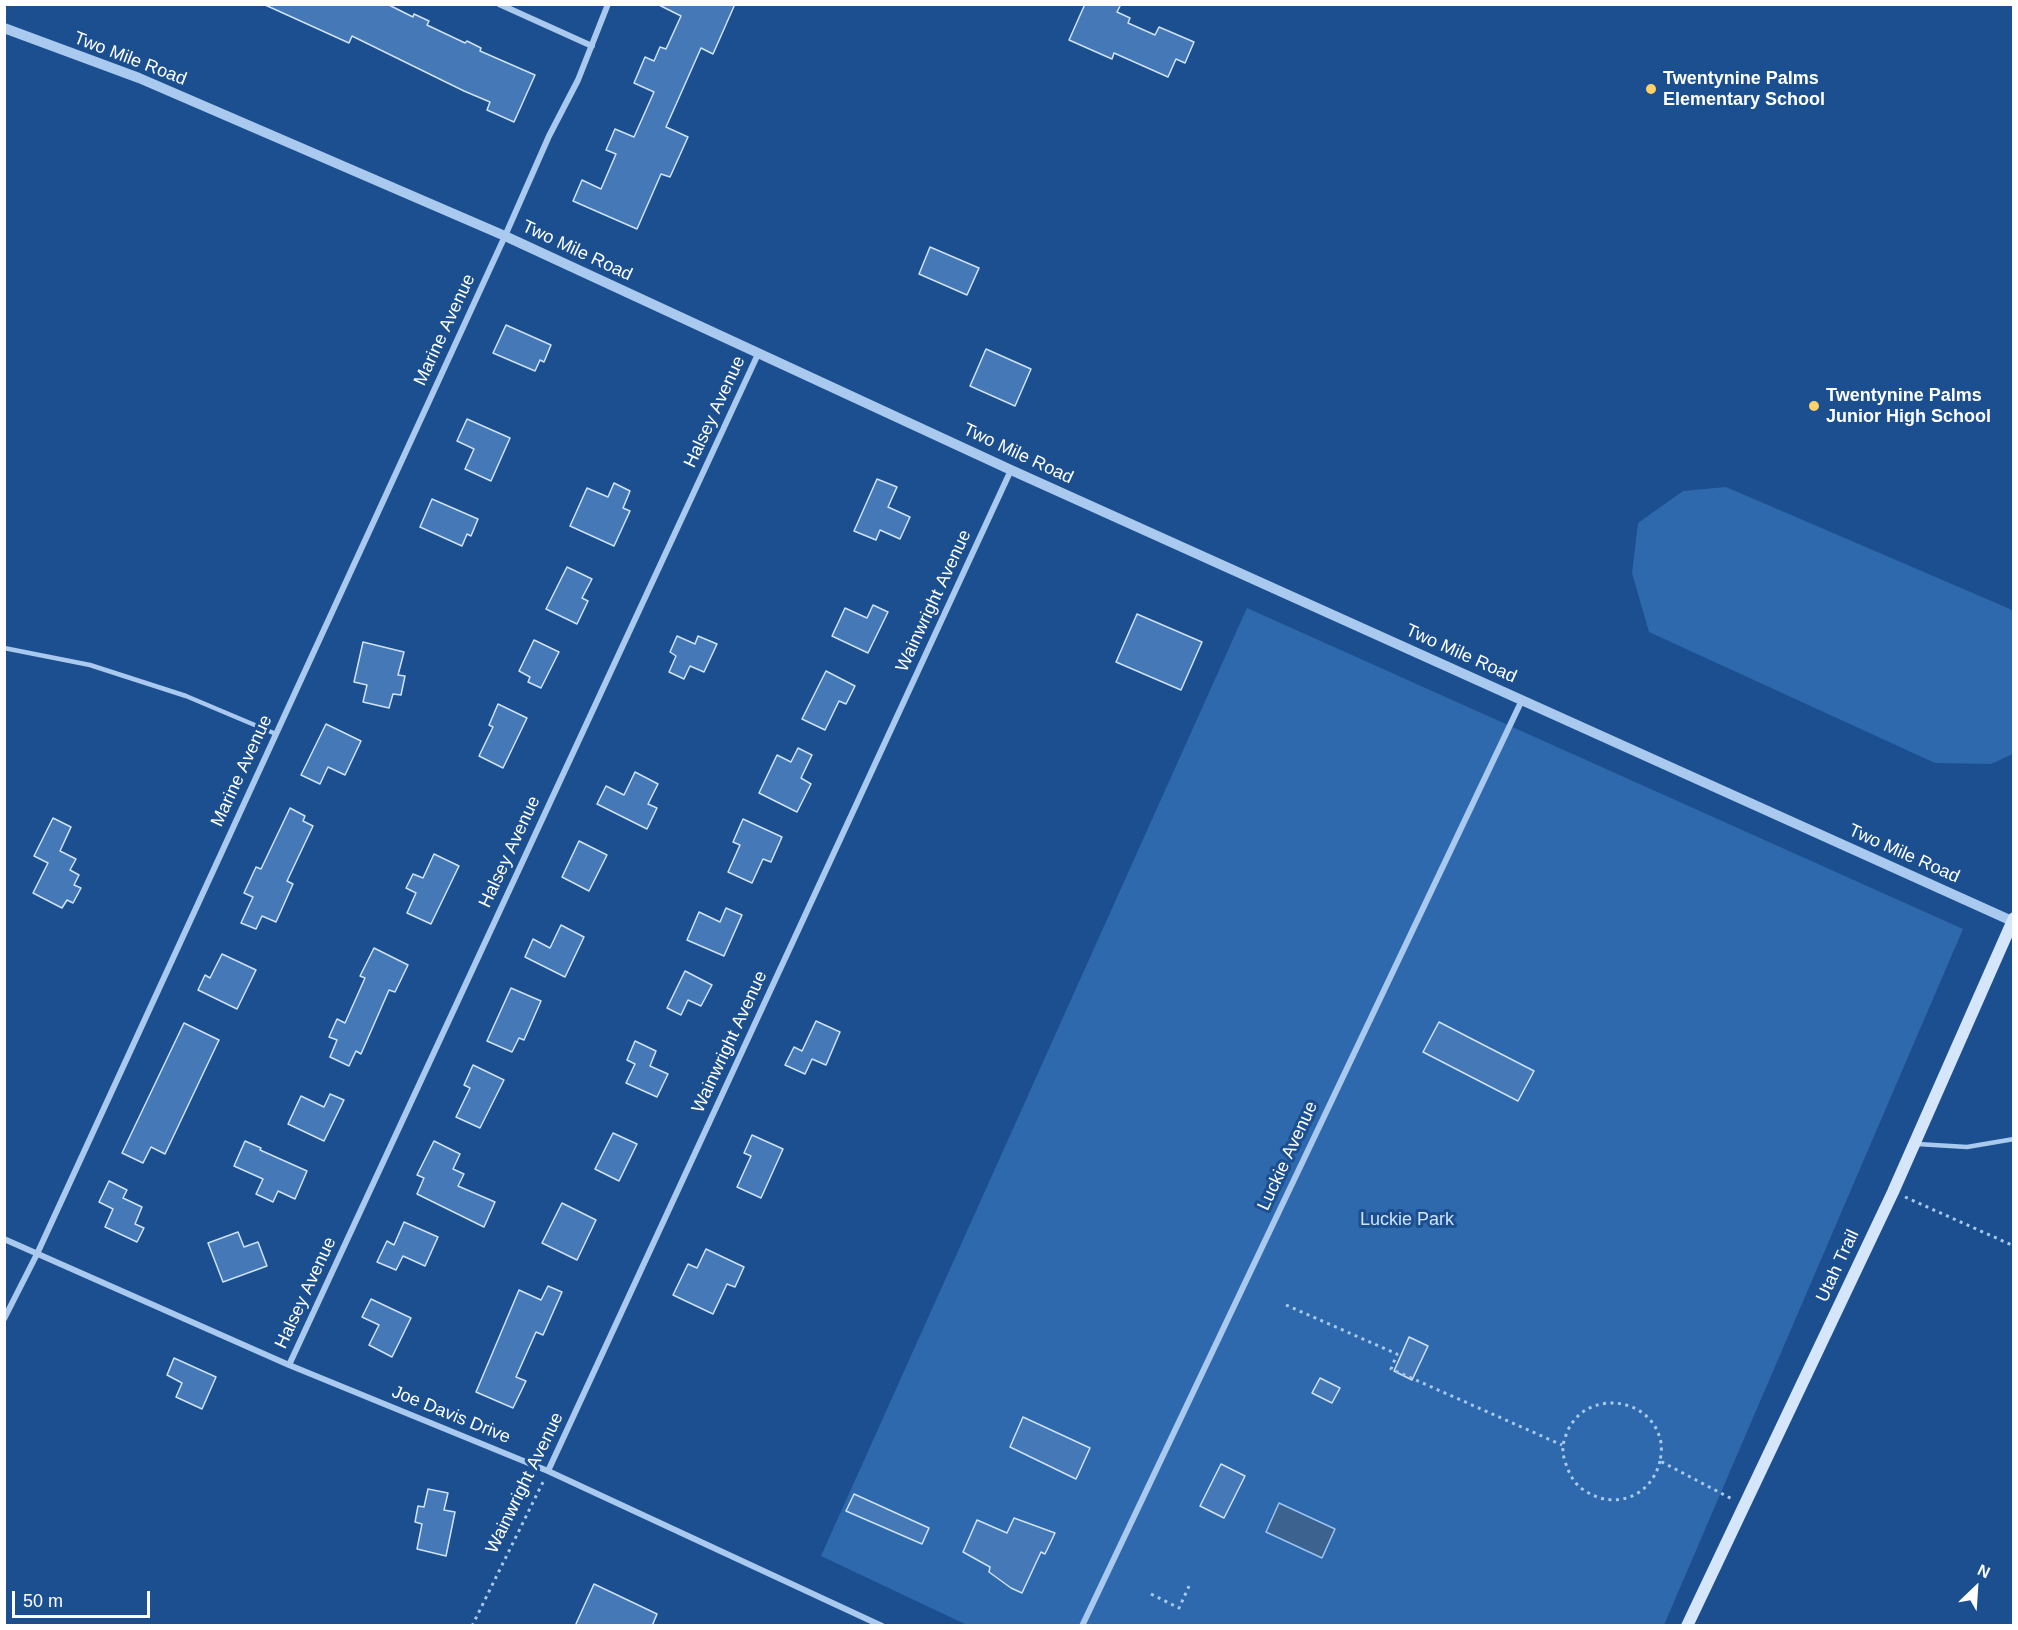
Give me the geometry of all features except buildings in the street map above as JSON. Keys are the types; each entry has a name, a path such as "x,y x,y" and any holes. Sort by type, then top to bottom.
{"main road":[{"name":"Utah Trail","path":"1687,1626 1893,1192 2013,920"}],"street":[{"path":"499,4 592,46"},
{"name":"Marine Avenue","path":"4,1318 37,1254 549,136 578,80 608,4"},
{"name":"Two Mile Road","path":"4,28 139,78 505,236 1011,470 2013,920"},
{"name":"Halsey Avenue","path":"289,1365 759,352"},
{"name":"Wainwright Avenue","path":"548,1471 1011,470"},
{"name":"Luckie Avenue","path":"1082,1626 1522,700"},
{"name":"Joe Davis Drive","path":"4,1239 289,1365 548,1471 882,1626"}],"lane":[{"path":"4,648 100,669 186,696 276,734"},
{"path":"1914,1143 1967,1147 2013,1139"}],"path":[{"path":"1893,1192 2013,1246"},
{"path":"1286,1305 1397,1354 1391,1369 1562,1445"},
{"path":"1619,1402 1635,1408 1647,1417 1655,1428 1661,1443 1660,1461 1657,1473 1649,1484 1636,1494 1622,1500 1606,1500 1591,1495 1579,1486 1568,1470 1562,1445 1575,1418 1586,1408 1619,1402"},
{"path":"1660,1461 1744,1506"},
{"name":"Wainwright Avenue","path":"472,1626 548,1471"},
{"path":"1151,1594 1179,1608 1190,1584"}],"green space":[{"path":"1726,487 2010,609 2014,613 2013,754 1991,764 1935,763 1649,632 1632,573 1638,523 1683,491"},
{"name":"Luckie Park","path":"1247,608 1963,929 1664,1625 967,1625 821,1556"}],"shaded area":[{"path":"1279,1503 1335,1529 1322,1558 1266,1532"}],"place":[{"name":"Twentynine Palms Elementary School","path":"1651,89"},
{"name":"Twentynine Palms Junior High School","path":"1814,406"}]}
